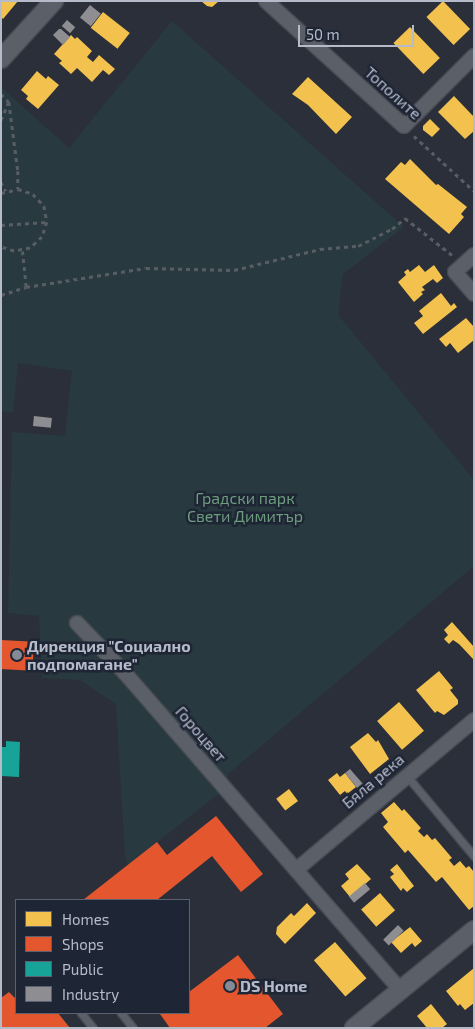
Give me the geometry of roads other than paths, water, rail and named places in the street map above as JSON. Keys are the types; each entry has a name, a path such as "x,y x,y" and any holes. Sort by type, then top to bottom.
{"street":[{"path":"1,59 54,1"},
{"name":"Тополите","path":"266,1 404,126 474,56"},
{"path":"464,263 474,294"},
{"name":"Гороцвет","path":"77,623 124,672 400,990"},
{"name":"Бяла река","path":"296,870 406,775 474,720"},
{"path":"354,1028 474,930"}],"lane":[{"path":"406,775 474,856"},
{"path":"82,1014 93,1028"},
{"path":"122,1014 133,1028"}],"place":[{"name":"Дирекция \"Социално подпомагане\"","path":"17,655"},
{"name":"DS Home","path":"230,986"}],"park label":[{"name":"Градски парк Свети Димитър","path":"245,507"}]}
